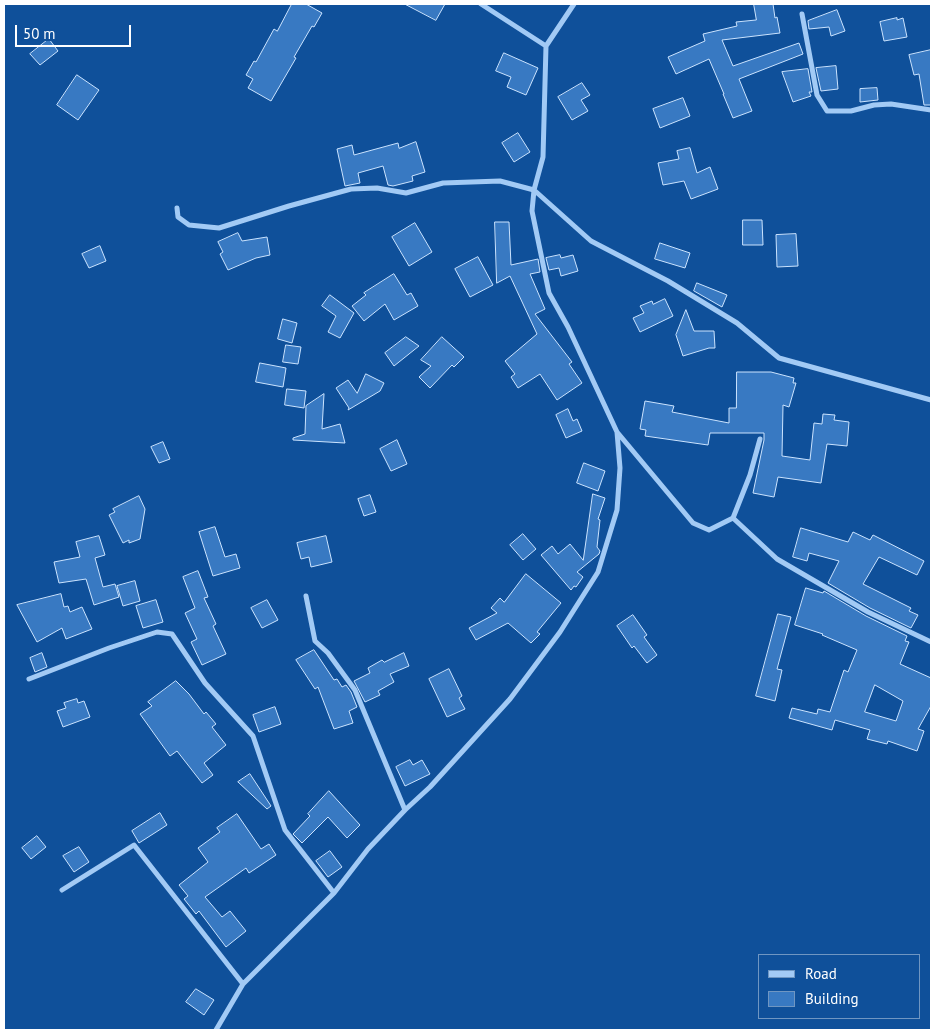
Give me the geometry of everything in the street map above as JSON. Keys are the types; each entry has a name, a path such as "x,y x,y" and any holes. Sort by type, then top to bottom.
{"street":[{"path":"481,4 546,46"},
{"path":"574,4 546,46 542,157 534,190 532,211 549,293 568,327 617,432 693,523 709,530 733,518 750,475 760,439"},
{"path":"802,14 817,95 827,111 851,111 874,105 891,104 931,110"},
{"path":"177,208 178,217 189,225 219,228 351,189 377,188 406,193 443,183 500,181 534,190 591,241 668,281 737,323 779,358 931,400"},
{"path":"216,1030 243,984 334,893 368,849 430,787 510,699 560,632 598,572 617,510 620,468 617,432"},
{"path":"733,518 777,559 868,612 931,642"},
{"path":"306,596 315,641 328,653 355,690 405,810"},
{"path":"29,679 109,648 157,632 172,634 205,682 253,736 285,830 334,893"},
{"path":"62,890 134,845 243,984"}],"building":[{"path":"292,4 306,4 322,13 294,57 296,58 271,101 248,88 253,79 246,75 254,61 256,62 274,29 277,31"},
{"path":"405,4 445,4 436,20"},
{"path":"754,4 773,4 780,33 722,40 733,66 799,43 803,54 739,79 752,111 733,118 709,59 676,74 668,57 705,41 703,34 737,26 736,22 756,20"},
{"path":"837,10 845,31 831,36 829,27 809,29 808,21"},
{"path":"897,18 897,20 903,18 907,37 884,41 880,22"},
{"path":"49,39 58,51 40,65 30,54"},
{"path":"931,50 931,105 924,105 919,74 914,75 909,55"},
{"path":"504,53 538,68 526,95 507,87 511,77 496,71"},
{"path":"836,66 838,89 821,91 816,68"},
{"path":"808,69 812,92 809,92 811,96 793,102 782,72"},
{"path":"77,75 99,90 78,120 57,105"},
{"path":"582,83 590,95 581,100 588,111 572,120 558,97"},
{"path":"877,88 878,100 860,102 860,89"},
{"path":"683,98 690,116 660,128 653,109"},
{"path":"518,133 530,152 514,162 502,143"},
{"path":"416,142 425,172 412,176 413,181 393,186 388,185 383,166 358,173 360,183 345,186 337,149 352,145 354,155 398,143 399,148"},
{"path":"690,148 697,173 710,167 718,189 691,199 684,181 663,185 658,163 679,159 677,151"},
{"path":"743,220 762,220 763,245 743,245"},
{"path":"495,222 509,222 511,265 538,259 540,272 530,274 545,309 535,314 572,362 569,364 582,383 557,400 540,374 518,388 511,377 515,374 505,361 537,334 510,276 497,283"},
{"path":"415,223 432,252 409,266 392,237"},
{"path":"238,233 242,241 267,237 270,255 256,258 228,270 220,254 223,252 218,242"},
{"path":"796,234 798,266 777,267 776,235"},
{"path":"660,243 690,253 685,268 655,259"},
{"path":"100,246 106,261 89,268 82,254"},
{"path":"560,255 561,258 573,255 578,271 561,276 559,268 549,270 546,258"},
{"path":"478,257 493,285 470,297 455,269"},
{"path":"394,274 407,295 411,293 418,306 394,320 385,304 364,321 352,306 366,295 364,293"},
{"path":"697,283 727,295 722,307 694,291"},
{"path":"330,295 354,313 340,338 328,332 336,316 322,306"},
{"path":"665,299 673,316 640,332 633,318 644,313 640,306 652,301 653,304"},
{"path":"686,310 694,331 714,331 715,348 683,356 676,335"},
{"path":"283,319 297,323 292,343 278,339"},
{"path":"406,337 419,346 394,366 385,353"},
{"path":"442,337 464,357 454,367 452,365 430,388 419,377 431,366 421,360"},
{"path":"286,345 301,347 298,364 283,362"},
{"path":"260,363 286,368 283,387 256,382"},
{"path":"737,372 771,372 794,378 793,383 796,383 789,407 783,405 782,456 810,460 814,423 822,424 823,414 835,415 834,420 849,422 847,446 827,444 821,483 778,477 774,497 753,493 764,433 710,433 708,445 645,436 646,430 640,429 645,401 674,406 672,412 729,423 729,408 736,408"},
{"path":"366,374 384,383 380,391 348,410 349,408 336,388 348,380 357,393"},
{"path":"287,389 306,391 304,408 285,405"},
{"path":"324,394 322,429 340,424 345,443 293,440 293,438 305,434 306,406"},
{"path":"568,409 573,421 577,419 582,431 566,438 556,415"},
{"path":"397,440 407,464 391,471 380,449"},
{"path":"163,442 170,459 159,463 151,447"},
{"path":"584,463 605,471 598,491 577,483"},
{"path":"593,494 605,498 598,519 600,520 597,547 600,551 599,554 577,572 583,577 576,587 574,586 571,590 541,555 552,546 558,554 570,544 583,560"},
{"path":"370,495 376,512 364,516 358,499"},
{"path":"139,496 145,509 140,539 129,543 129,540 123,543 109,515 115,512 113,509"},
{"path":"215,527 225,557 236,554 240,568 213,576 199,532"},
{"path":"801,528 848,542 853,532 870,540 873,535 924,561 917,575 879,557 863,584 911,608 909,611 918,615 911,628 870,608 828,583 839,561 809,553 807,561 793,557"},
{"path":"523,534 536,549 523,560 510,545"},
{"path":"99,536 105,555 95,558 103,587 115,584 119,597 94,605 86,579 59,583 54,562 80,557 76,542"},
{"path":"326,536 332,562 311,567 309,557 301,559 297,543"},
{"path":"198,571 208,597 204,598 216,624 213,626 226,654 202,665 191,642 197,639 185,613 195,608 183,577"},
{"path":"526,574 561,603 537,632 540,634 531,643 508,623 476,640 469,628 497,613 491,608 500,598 504,602"},
{"path":"135,581 140,601 123,606 117,586"},
{"path":"806,588 823,593 824,591 866,616 907,636 905,641 909,642 900,664 931,678 931,706 918,729 924,731 917,751 888,741 887,744 867,739 870,730 835,720 832,730 789,718 792,708 817,714 818,709 830,712 844,670 848,672 857,650 823,634 795,625","holes":["875,685 903,701 896,721 865,712"]},
{"path":"61,594 64,607 68,606 70,612 82,607 92,629 66,639 62,628 37,642 17,605"},
{"path":"156,600 163,622 143,628 136,606"},
{"path":"267,600 278,620 262,628 251,608"},
{"path":"778,614 791,617 777,669 782,670 775,701 756,696"},
{"path":"633,615 647,635 644,637 657,655 647,663 634,646 632,648 617,626"},
{"path":"314,650 334,680 337,679 342,687 346,685 351,692 357,707 349,711 353,723 334,729 318,687 315,689 296,660"},
{"path":"42,653 47,667 35,672 30,658"},
{"path":"404,653 409,666 390,674 394,682 378,691 380,695 365,702 354,681 370,673 368,668 382,660 384,662"},
{"path":"449,669 462,696 459,698 465,709 447,717 429,679"},
{"path":"176,681 189,694 204,714 206,712 216,724 212,727 226,745 204,763 213,775 202,783 177,751 170,756 140,714 152,706 148,702"},
{"path":"77,699 78,703 84,701 90,717 63,727 57,711 66,708 64,703"},
{"path":"275,707 281,724 259,732 253,715"},
{"path":"410,760 413,765 422,760 430,774 405,786 396,767"},
{"path":"250,774 271,806 267,809 238,782"},
{"path":"329,791 360,825 347,838 328,817 302,843 293,834"},
{"path":"160,813 167,825 139,843 132,831"},
{"path":"237,814 261,849 269,844 276,855 249,873 246,868 205,897 222,917 230,911 246,931 226,947 199,911 196,914 184,899 188,896 179,885 208,862 198,848 220,832 217,828"},
{"path":"37,836 46,847 31,859 22,848"},
{"path":"79,847 89,862 74,872 63,856"},
{"path":"330,851 342,867 328,877 316,861"},
{"path":"196,989 214,1000 204,1015 186,1002"}]}
